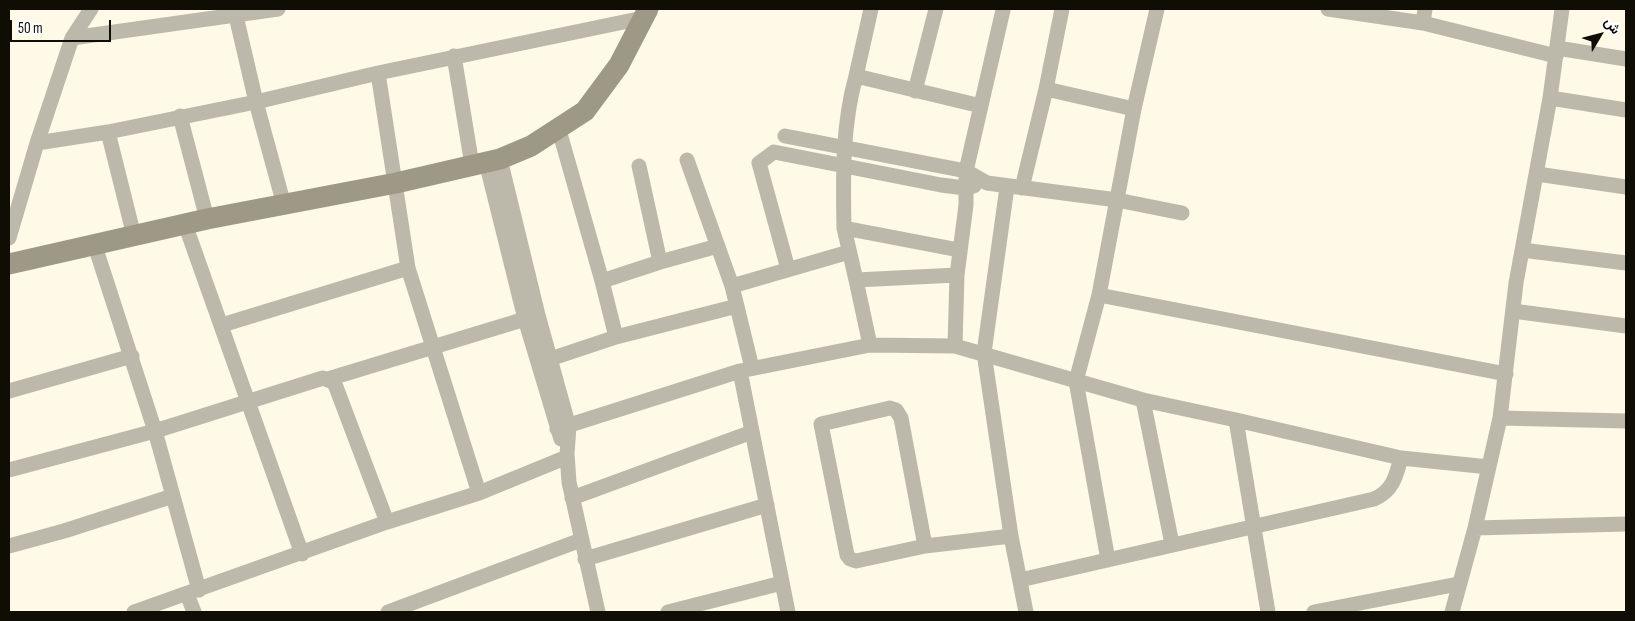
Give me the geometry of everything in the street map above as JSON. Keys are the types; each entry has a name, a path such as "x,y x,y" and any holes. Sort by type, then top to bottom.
{"street":[{"path":"9,238 36,144 72,38 91,9"},
{"path":"72,38 278,9"},
{"path":"870,346 844,228 842,166 856,76 871,9"},
{"path":"915,91 936,9"},
{"path":"1026,612 1011,536 984,353 1015,188 1046,89 1062,9"},
{"path":"1108,560 1076,381 1099,295 1134,109 1157,9"},
{"path":"1328,9 1424,16 1557,52 1626,59"},
{"path":"1452,612 1458,584 1475,528 1500,418 1522,250 1550,98 1562,9"},
{"path":"955,346 957,274 966,206 966,171 1003,10"},
{"path":"36,144 108,132 256,102 646,13"},
{"path":"9,264 95,246 207,219 396,183 486,162 531,146 560,130 585,111 619,65 646,13"},
{"path":"236,16 256,102 284,204"},
{"path":"454,56 563,428"},
{"path":"378,73 408,268 479,493"},
{"path":"856,76 981,106"},
{"path":"1046,89 1134,109"},
{"path":"1550,98 1626,110"},
{"path":"180,116 207,219"},
{"path":"560,130 616,337"},
{"path":"108,132 134,236"},
{"path":"785,136 966,171 988,183 1117,200 1182,213"},
{"path":"788,269 759,163 774,152 783,152 842,166 965,188 988,183"},
{"path":"687,160 732,286 737,306 752,432 788,612"},
{"path":"639,166 660,262"},
{"path":"1537,174 1626,187"},
{"path":"186,224 302,554"},
{"path":"844,228 959,250"},
{"path":"95,246 132,356 173,496 193,592 194,612"},
{"path":"602,280 718,246"},
{"path":"1522,250 1626,264"},
{"path":"732,286 849,252"},
{"path":"222,325 408,268"},
{"path":"856,280 957,274"},
{"path":"1099,295 1506,374"},
{"path":"550,359 616,337 737,306"},
{"path":"1513,311 1626,326"},
{"path":"9,470 155,431 323,378 328,379 433,345 531,317"},
{"path":"531,317 550,359 563,428 572,498 598,612"},
{"path":"563,428 746,370 870,346 955,346 1143,400 1402,458 1489,467"},
{"path":"9,391 132,356"},
{"path":"328,379 336,387 387,522"},
{"path":"1143,400 1172,544"},
{"path":"925,546 901,418 896,410 890,408 821,424 828,467 850,559 856,561 925,546 1011,536"},
{"path":"1500,418 1626,421"},
{"path":"1236,420 1252,528 1268,612"},
{"path":"572,498 752,432"},
{"path":"134,612 302,554 387,522 479,493 567,456"},
{"path":"1020,580 1172,544 1252,528 1379,497 1384,495 1395,480 1402,458"},
{"path":"9,546 64,531 173,496"},
{"path":"585,559 767,506"},
{"path":"1475,528 1626,524"},
{"path":"388,612 581,540"},
{"path":"668,612 782,582"},
{"path":"1314,612 1458,584"}]}
